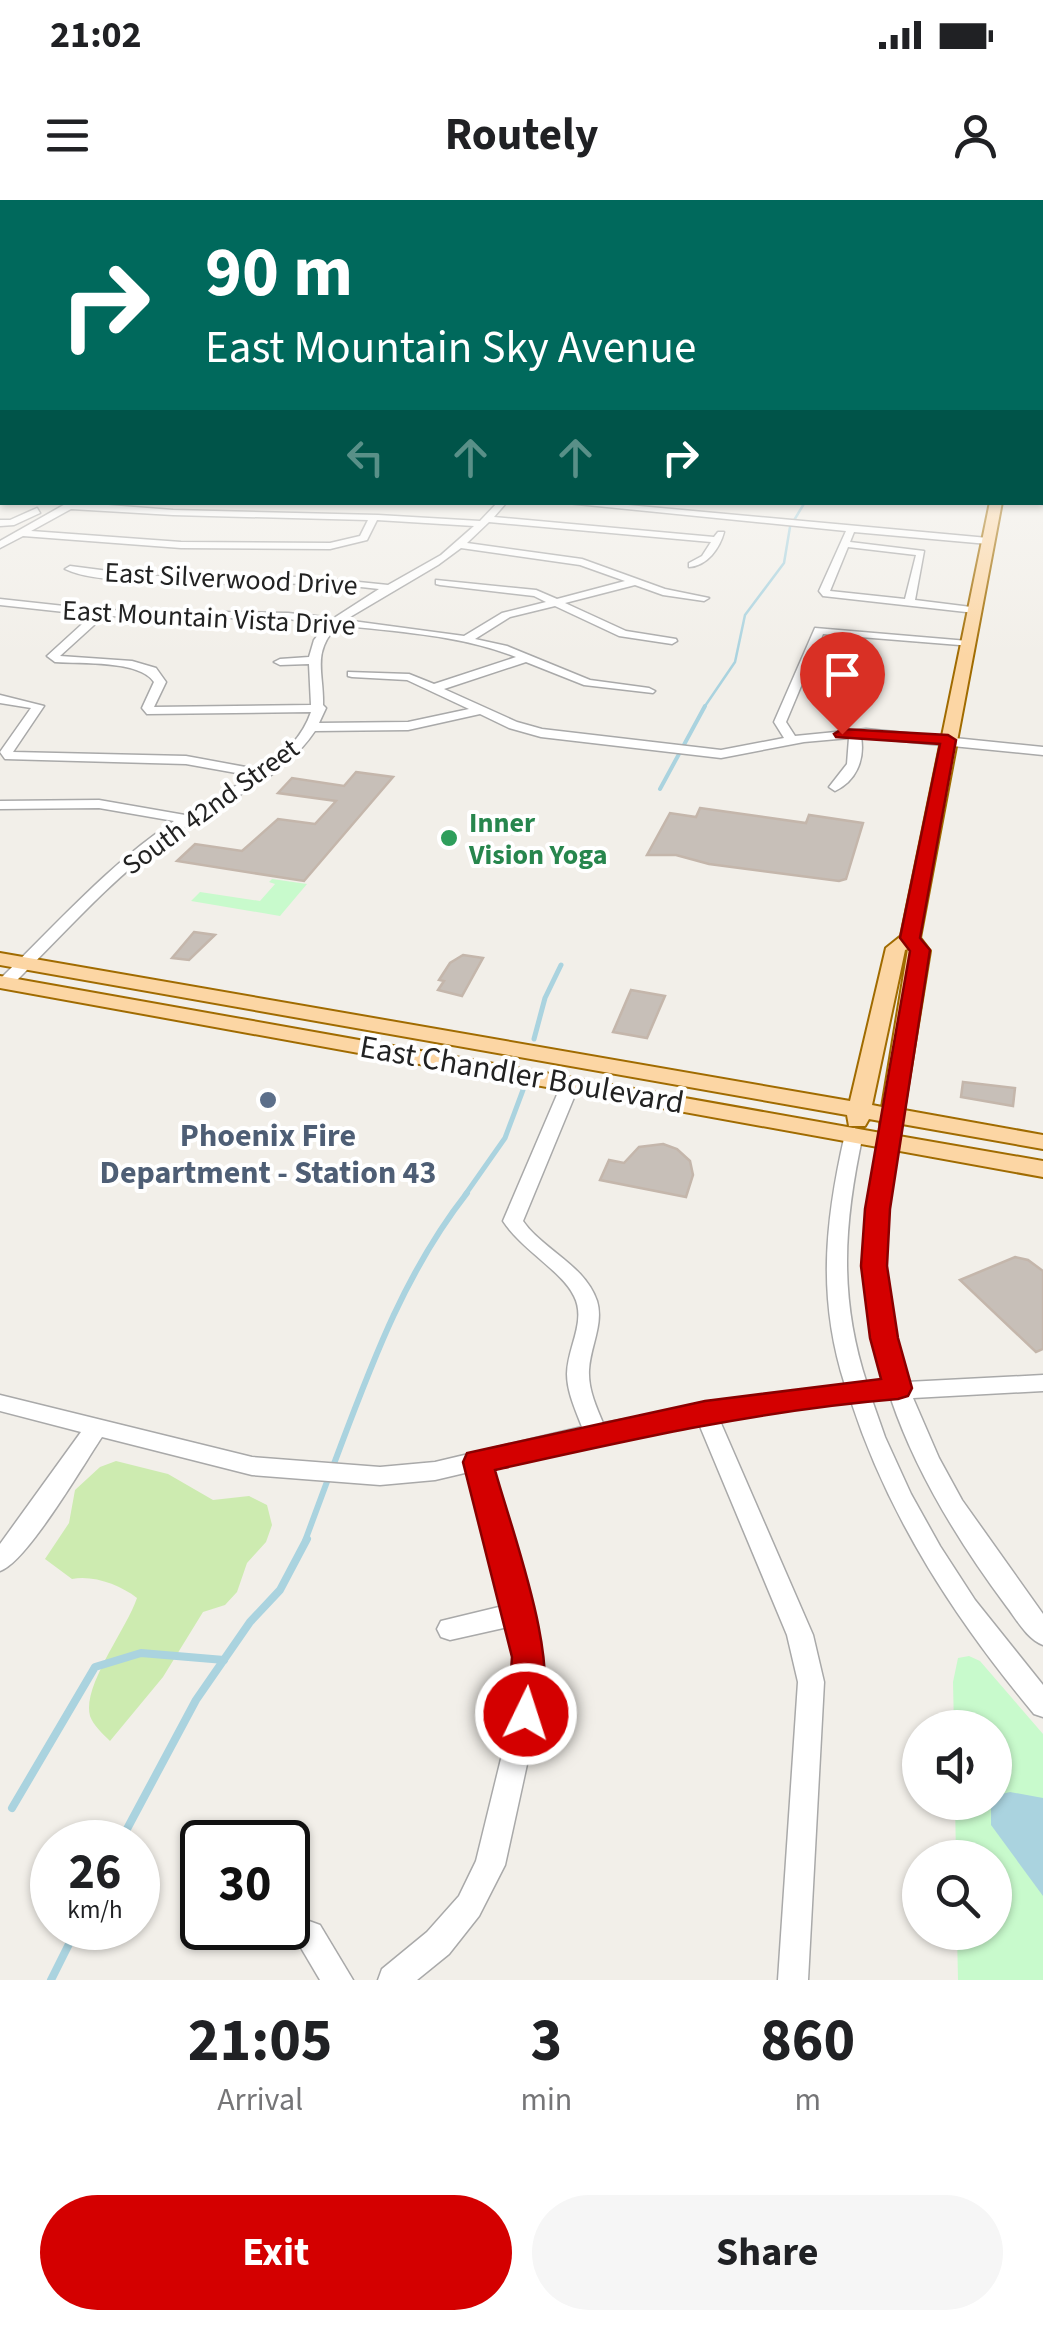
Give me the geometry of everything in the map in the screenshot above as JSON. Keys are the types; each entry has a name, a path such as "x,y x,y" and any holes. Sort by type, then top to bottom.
{"main road":[{"path":"854,1134 896,948 910,938 995,505"},
{"path":"888,1140 920,950 910,938"},
{"name":"East Chandler Boulevard","path":"0,959 1043,1142"},
{"name":"East Chandler Boulevard","path":"2,982 1043,1168"},
{"path":"345,1043 361,1022"},
{"path":"480,1067 493,1045"}],"street":[{"path":"5,523 45,505"},
{"path":"0,546 71,505"},
{"path":"81,505 157,514 268,512 484,521 717,540"},
{"path":"280,662 313,660 321,638 336,622 458,545 500,505"},
{"path":"592,505 988,541"},
{"path":"22,533 110,542 341,546 364,538 373,518"},
{"path":"692,564 706,558 731,518"},
{"path":"852,529 824,592 827,594 975,610"},
{"name":"East Silverwood Drive","path":"110,542 70,569 147,577 332,580 391,588"},
{"path":"845,544 922,553 909,604"},
{"path":"458,545 582,562 674,595 704,598"},
{"path":"467,639 498,618 639,581"},
{"path":"440,582 522,589 624,634 672,641"},
{"name":"East Mountain Vista Drive","path":"0,602 214,620 336,622 467,639 580,680 650,691"},
{"path":"101,612 54,656 55,660 132,664 152,670 160,682 148,708 151,711 320,708"},
{"path":"792,741 780,722 818,630 968,644"},
{"path":"435,688 526,658"},
{"name":"South 42nd Street","path":"2,982 132,861 185,819 262,774 295,749 312,727 320,708 313,660"},
{"path":"352,674 410,677 541,733 690,752 730,753 854,734 1043,751"},
{"path":"798,675 868,680"},
{"path":"0,699 38,706 6,752 9,756 186,760 262,774"},
{"path":"312,727 428,727 482,710"},
{"path":"835,788 850,774 858,749 854,734"},
{"path":"0,805 99,804 185,819"},
{"path":"572,1083 513,1221 521,1236 573,1280 587,1298 588,1319 578,1379 596,1434"},
{"path":"854,1134 835,1251 844,1342 934,1470 962,1521 1043,1634"},
{"path":"888,1140 877,1209 874,1266 884,1338 879,1390 890,1473 926,1545 976,1620 1043,1705"},
{"path":"0,1404 252,1466 352,1475 417,1472 478,1462 705,1412 879,1390 1043,1383"},
{"path":"705,1412 800,1635 811,1682 792,1980"},
{"path":"3,1553 97,1426"},
{"path":"393,1980 438,1943 469,1906 490,1865 504,1818 530,1684 520,1614 478,1462"},
{"path":"450,1628 520,1614"},
{"path":"310,1936 338,1980"}],"green space":[{"path":"272,879 307,884 280,916 191,901 200,892 260,901 275,884 269,882"},
{"path":"116,1461 168,1474 213,1500 249,1496 267,1505 272,1525 266,1542 247,1563 237,1592 225,1605 203,1612 163,1677 110,1741 91,1719 89,1704 98,1674 137,1598 106,1582 72,1579 45,1559 69,1523 75,1490 100,1467"},
{"path":"969,1656 980,1661 1043,1734 1043,1980 958,1980 957,1950 1012,1950 1012,1840 956,1840 955,1820 1012,1820 1012,1710 954,1710 958,1658"}],"water":[{"path":"1012,1792 1043,1798 1043,1896 1012,1854 1012,1840 1002,1840 991,1820 1012,1820"}],"building":[{"path":"356,772 393,777 304,881 177,861 195,844 242,851 278,819 315,824 336,801 278,793 292,778 344,786"},
{"path":"700,808 806,823 809,815 863,823 846,879 839,881 709,864 676,855 647,855 670,813 696,817"},
{"path":"194,932 215,935 189,960 172,958"},
{"path":"463,955 483,958 462,996 438,990 444,981 439,980 450,963"},
{"path":"631,990 665,996 647,1038 613,1032"},
{"path":"963,1082 1015,1088 1013,1106 961,1097"},
{"path":"663,1144 677,1149 690,1161 693,1175 686,1197 600,1180 609,1160 624,1163 639,1147"},
{"path":"1015,1257 1028,1260 1043,1271 1043,1349 1036,1352 960,1280"}],"waterway":[{"path":"705,706 735,662 745,615 784,563 790,527 803,505"},
{"path":"660,789 705,706"},
{"path":"534,1039 545,998 561,965"},
{"path":"465,1195 505,1138 523,1090"},
{"path":"332,1469 405,1291 467,1193"},
{"path":"305,1541 328,1479"},
{"path":"224,1660 250,1622 280,1590 307,1539"},
{"path":"12,1808 95,1667 141,1653 224,1660"},
{"path":"132,1820 196,1700 224,1660"},
{"path":"51,1980 66,1950"}],"place":[{"name":"Inner Vision Yoga","path":"449,838"},
{"name":"Phoenix Fire Department - Station 43","path":"268,1100"}],"route":[{"path":"526,1714 529,1657 478,1462 705,1412 898,1388 884,1338 874,1266 877,1209 920,950 910,938 948,740 842,734"}]}
